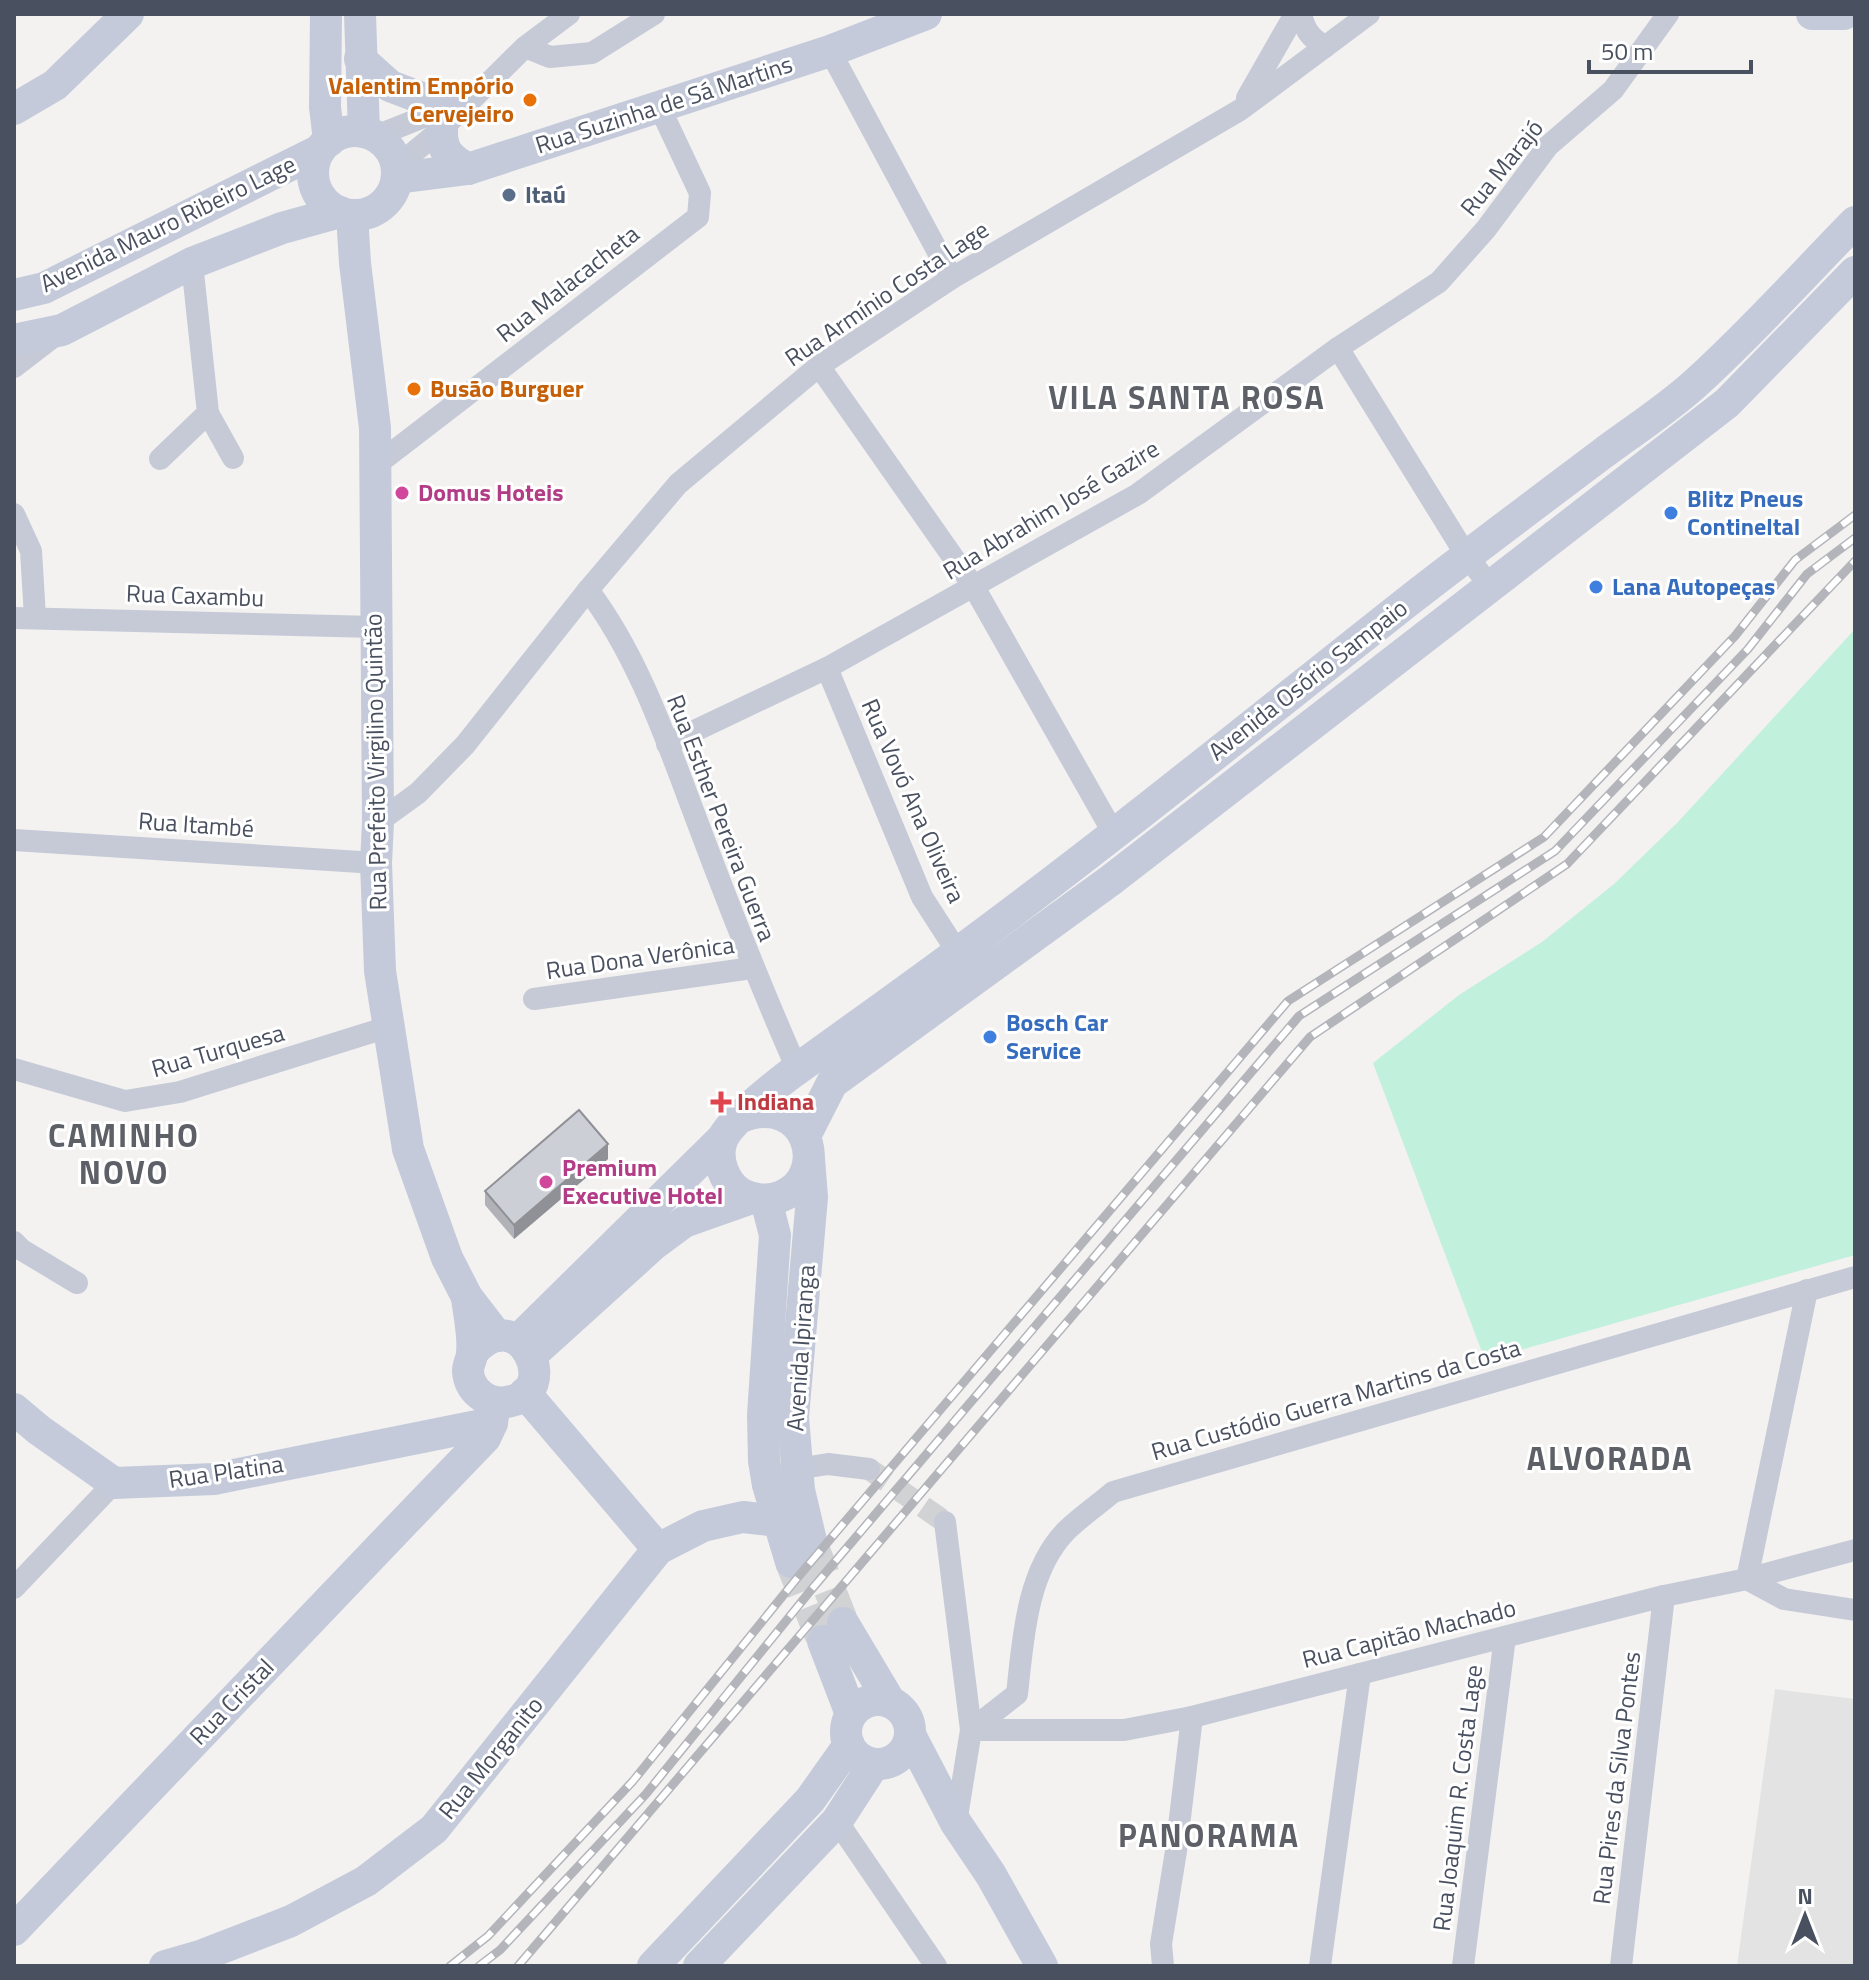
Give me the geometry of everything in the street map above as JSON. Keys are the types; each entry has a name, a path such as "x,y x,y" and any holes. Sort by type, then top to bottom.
{"street":[{"path":"14,109 55,85 128,14"},
{"path":"324,146 351,131 370,134 386,144 397,172 394,191 386,201 365,214 346,213 327,204 318,193 314,164 324,146 326,14"},
{"path":"360,14 360,59 370,134"},
{"path":"397,172 455,111 525,47 569,14"},
{"path":"525,47 550,57 592,53 654,14"},
{"name":"Rua Suzinha de Sá Martins","path":"397,172 468,169 830,51 926,14"},
{"name":"Rua Armínio Costa Lage","path":"1298,14 1310,37 1325,47"},
{"name":"Rua Armínio Costa Lage","path":"1240,110 1298,14"},
{"name":"Rua Armínio Costa Lage","path":"378,822 418,793 465,745 588,590 678,484 819,366 952,278 1240,110 1369,14"},
{"name":"Rua Marajó","path":"1439,282 1486,229 1548,146 1613,90 1668,14"},
{"path":"1812,14 1844,14"},
{"path":"830,51 952,278"},
{"path":"360,59 390,86 455,111"},
{"name":"Rua Malacacheta","path":"376,465 698,217 700,193 660,108"},
{"path":"370,134 455,111"},
{"path":"455,111 441,141 445,153 468,169"},
{"name":"Avenida Mauro Ribeiro Lage","path":"14,295 44,288 324,146"},
{"name":"Avenida Mauro Ribeiro Lage","path":"14,340 62,330 192,263 282,228 346,213"},
{"name":"Rua Prefeito Virgilino Quintão","path":"346,213 375,428 376,863 380,971 408,1149 447,1258 498,1353"},
{"name":"Avenida Osório Sampaio","path":"498,1353 797,1069 958,953 1114,834 1466,555 1696,383 1855,222"},
{"path":"192,263 208,413 233,458"},
{"name":"Avenida Osório Sampaio","path":"807,1143 832,1083 1111,880 1727,403 1855,272"},
{"name":"Rua Abrahim José Gazire","path":"667,744 827,668 1138,494 1338,348 1439,282"},
{"path":"14,367 62,330"},
{"path":"1338,348 1466,555 1490,586"},
{"path":"819,366 974,587 1120,844 1121,854 1111,880"},
{"path":"160,459 208,413"},
{"path":"14,514 31,551 25,617"},
{"name":"Rua Esther Pereira Guerra","path":"588,590 613,622 667,744 752,968 797,1069"},
{"name":"Rua Caxambu","path":"25,617 375,627"},
{"name":"Rua Vovó Ana Oliveira","path":"827,668 922,897 958,953"},
{"name":"Rua Itambé","path":"14,840 376,863"},
{"name":"Rua Dona Verônica","path":"534,999 752,968"},
{"name":"Rua Turquesa","path":"14,1069 125,1101 180,1092 388,1027"},
{"path":"460,1431 498,1353 684,1222 759,1199 781,1197 793,1189 803,1178 807,1143 797,1124 784,1115 770,1111 755,1111 732,1128 719,1153 721,1168 728,1181 738,1192 759,1199"},
{"name":"Avenida Ipiranga","path":"759,1199 775,1235 763,1415 764,1461 779,1521 802,1554 793,1417 812,1197 807,1143"},
{"path":"14,1242 77,1283"},
{"name":"Rua Custódio Guerra Martins da Costa","path":"971,1730 1017,1694 1024,1632 1042,1564 1065,1532 1113,1492 1855,1277"},
{"path":"1807,1290 1747,1579 1784,1599 1855,1610"},
{"path":"498,1353 480,1395 504,1406 658,1549"},
{"path":"498,1353 534,1375 504,1406"},
{"name":"Rua Platina","path":"114,1483 214,1479 460,1431 504,1406"},
{"name":"Rua Cristal","path":"14,1930 396,1532 449,1472 485,1438 504,1406"},
{"path":"14,1409 114,1483 14,1588"},
{"name":"Rua Cristal","path":"449,1472 460,1431"},
{"path":"797,1469 828,1464 869,1469"},
{"name":"Rua Morganito","path":"165,1966 203,1955 291,1921 366,1881 434,1829 658,1549 703,1526 743,1517 779,1521"},
{"path":"945,1522 971,1730 956,1823"},
{"name":"Rua Capitão Machado","path":"971,1730 1124,1730 1192,1717 1855,1550"},
{"name":"Rua Pires da Silva Pontes","path":"1621,1966 1664,1596"},
{"path":"956,1823 865,1747 833,1632 890,1702 906,1715 910,1735 956,1823 991,1875 1042,1966"},
{"name":"Rua Joaquim R. Costa Lage","path":"1463,1966 1505,1637"},
{"path":"1320,1966 1360,1674"},
{"path":"699,1966 837,1821 865,1747 869,1702 890,1702"},
{"path":"1163,1966 1161,1944 1192,1717"},
{"path":"653,1966 810,1800 829,1774 865,1747 903,1753 910,1735"},
{"path":"829,1774 829,1797 837,1821 936,1966"}],"shaded area":[{"path":"1775,1689 1855,1699 1855,1966 1737,1966"}],"green space":[{"path":"1855,629 1855,1255 1485,1360 1373,1063 1459,995 1542,942 1614,884 1678,822"}],"building":[{"name":"Premium Executive Hotel","path":"579,1110 608,1144 514,1225 485,1191"}],"tunnel":[{"path":"869,1469 945,1522"},
{"path":"812,1545 843,1623"},
{"path":"791,1562 823,1641"}],"railway":[{"path":"450,1966 488,1936 633,1781 798,1577 1288,1001 1544,837 1735,636 1795,560 1855,515"},
{"path":"479,1966 500,1950 646,1794 811,1590 1299,1016 1555,851 1748,649 1807,574 1855,538"},
{"path":"518,1966 1310,1037 1567,864 1855,561"}],"place":[{"name":"Valentim Empório Cervejeiro","path":"530,100"},
{"name":"Itaú","path":"509,195"},
{"name":"Busão Burguer","path":"414,389"},
{"name":"Domus Hoteis","path":"402,493"},
{"name":"Blitz Pneus Contineltal","path":"1671,513"},
{"name":"Lana Autopeças","path":"1596,587"},
{"name":"Bosch Car Service","path":"990,1037"},
{"name":"Indiana","path":"721,1102"},
{"name":"Premium Executive Hotel","path":"546,1182"}],"district":[{"name":"VILA SANTA ROSA","path":"1187,398"},
{"name":"CAMINHO NOVO","path":"124,1154"},
{"name":"ALVORADA","path":"1610,1459"},
{"name":"PANORAMA","path":"1209,1836"}]}
